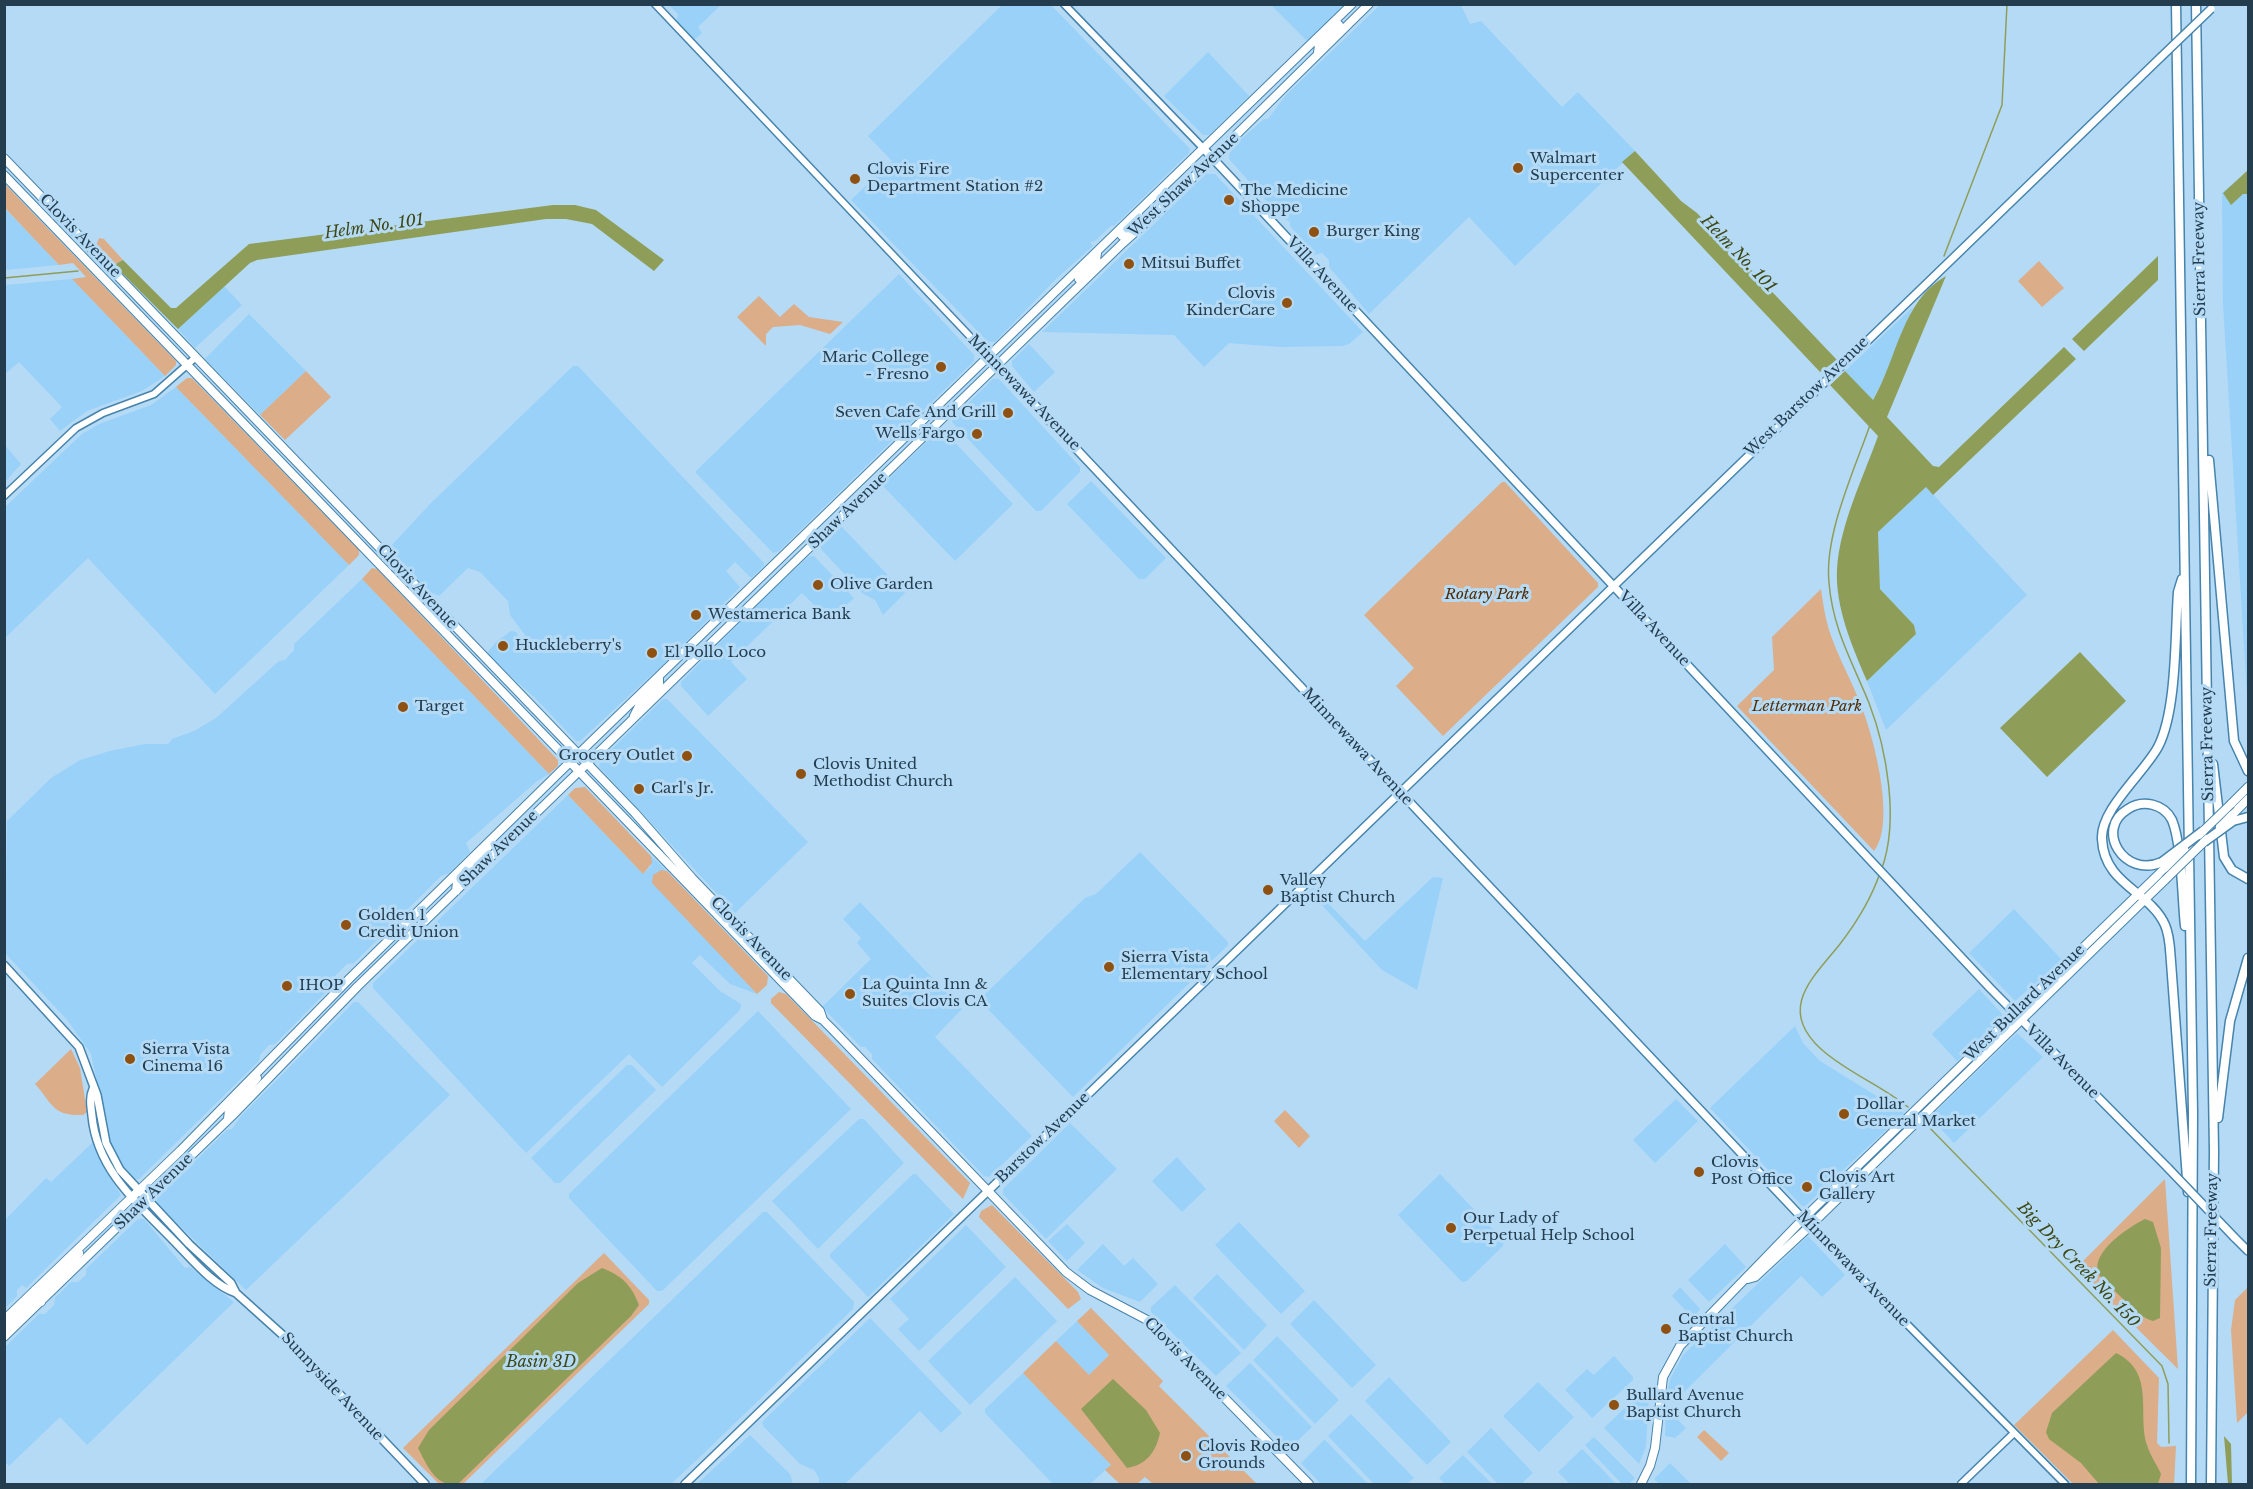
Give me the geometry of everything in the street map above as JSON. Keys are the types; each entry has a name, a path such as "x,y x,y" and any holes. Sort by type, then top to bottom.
{"highway":[{"name":"Sierra Freeway","path":"2176,4 2193,1265 2191,1485"},
{"name":"Sierra Freeway","path":"2196,4 2214,1151 2211,1485"},
{"path":"2204,412 2234,741 2248,771"},
{"path":"2185,570 2178,592 2169,711 2159,745 2107,817 2101,835 2102,850 2114,872 2160,917 2169,940 2193,1265"},
{"path":"2207,707 2224,857 2232,870 2248,879"},
{"path":"2190,980 2176,841 2171,819 2162,809 2151,804 2128,808 2119,816 2114,828 2114,839 2118,850 2136,864 2150,866 2163,865 2203,831"},
{"path":"2204,842 2232,818 2248,817"},
{"path":"2214,1151 2230,1021 2248,958"}],"main road":[{"name":"West Shaw Avenue","path":"998,366 1107,258 1213,159 1369,4"},
{"name":"West Shaw Avenue","path":"989,356 1349,7"},
{"path":"1318,53 1319,44 1346,18 1349,7"},
{"name":"West Barstow Avenue","path":"1399,791 2214,7"},
{"name":"Villa Avenue","path":"1204,149 2015,1014 2248,1251"},
{"name":"Clovis Avenue","path":"4,158 578,754 734,922 815,1016 823,1020"},
{"name":"Clovis Avenue","path":"4,175 738,939 814,1004 823,1020 1078,1282 1138,1314 1163,1333 1309,1485"},
{"path":"1107,258 1106,251 1136,222 1138,213"},
{"path":"1059,306 1061,297 1096,261 1097,253"},
{"name":"Shaw Avenue","path":"4,1320 135,1194 578,754 659,679 989,356"},
{"name":"Shaw Avenue","path":"4,1337 228,1119 358,986 998,366"},
{"name":"Minnewawa Avenue","path":"998,366 1810,1226"},
{"path":"858,500 856,495 869,482 868,476"},
{"path":"811,546 827,523 848,502 848,495"},
{"path":"667,686 665,680 699,647 699,640"},
{"path":"629,725 639,706 659,685 659,679"},
{"path":"2203,831 2248,787"},
{"name":"Barstow Avenue","path":"685,1485 1399,791"},
{"path":"2232,818 2248,799"},
{"path":"456,891 457,882 483,856 493,838"},
{"name":"West Bullard Avenue","path":"2163,865 2140,898 2080,963 1810,1226 1755,1277 1748,1278 1750,1272 1803,1219 2107,923 2140,898 2165,880 2204,842"},
{"path":"688,886 728,921 734,922"},
{"path":"2080,963 2107,929 2107,923"},
{"path":"4,965 72,1037 84,1057 93,1089 97,1095 106,1143 115,1164"},
{"path":"228,1119 229,1110 253,1086 264,1066"},
{"path":"93,1089 90,1096 92,1120 103,1157 135,1194"},
{"path":"1899,1139 1899,1133 1926,1100"},
{"path":"92,1120 97,1124 104,1149 135,1194"},
{"path":"1833,1203 1842,1188 1857,1174 1858,1166"},
{"name":"Sunnyside Avenue","path":"135,1194 202,1269 226,1289 236,1293 286,1338 425,1485"},
{"path":"41,1302 41,1293 71,1264 93,1235"},
{"path":"1643,1482 1655,1448 1660,1387 1670,1361 1680,1346 1748,1278"},
{"path":"4,1329 34,1300 35,1290"}],"street":[{"name":"Minnewawa Avenue","path":"655,4 998,366"},
{"name":"Villa Avenue","path":"1064,4 1204,149"},
{"path":"4,496 76,428 103,413 154,394 196,357"},
{"name":"Minnewawa Avenue","path":"1810,1226 2065,1485"},
{"path":"1961,1485 2014,1433"}],"shaded area":[{"path":"1381,4 1461,5 1470,24 1481,21 1562,107 1578,92 1635,151 1515,266 1469,217 1369,314 1329,267 1329,260 1322,253 1314,255 1290,226 1290,222 1278,214 1229,159 1230,151 1240,140 1264,119 1268,119 1286,95"},
{"path":"669,5 721,5 698,27 702,33 694,40 676,23 678,14"},
{"path":"1002,5 1051,5 1190,149 1189,153 1114,226 1112,225 1095,241 1090,242 1093,246 1056,279 995,342 988,342 851,200 892,161 868,136"},
{"path":"1271,5 1344,5 1307,41"},
{"path":"1208,52 1249,96 1209,135 1203,135 1164,96"},
{"path":"2248,171 2248,712 2223,304 2222,193"},
{"path":"1206,174 1215,174 1363,332 1349,344 1342,346 1280,347 1229,343 1204,367 1174,335 1042,332"},
{"path":"4,208 20,224 59,265 5,270"},
{"path":"899,274 974,355 974,361 779,551 773,553 695,472"},
{"path":"72,279 165,376 142,391 87,411 60,431 50,419 62,407 19,362 4,375 5,285"},
{"path":"224,286 242,305 195,348 178,329"},
{"path":"1913,307 1884,379 1872,400 1845,371"},
{"path":"249,314 306,371 260,415 205,359"},
{"path":"1029,344 1055,372 1034,392 1012,366 1012,361"},
{"path":"573,366 578,366 764,563 764,566 751,578 735,562 726,571 740,587 670,658 580,741 576,741 536,699 486,654 496,642 511,631 516,632 521,641 528,639 510,615 508,601 480,572 468,568 439,596 428,591 391,551 391,546 431,503"},
{"path":"993,379 999,379 1080,467 1080,472 1041,511 1036,511 952,422 953,418"},
{"path":"176,387 349,565 215,694 88,558 5,638 5,507 82,434 99,424 151,405"},
{"path":"938,431 944,431 1013,504 955,561 882,485"},
{"path":"5,445 21,464 5,482"},
{"path":"1091,481 1166,558 1145,579 1139,579 1067,504"},
{"path":"1926,487 2027,595 1886,730 1867,681 1916,634 1914,625 1880,589 1878,532"},
{"path":"840,525 905,593 883,615 875,600 862,593 821,549 821,545"},
{"path":"814,556 854,598 830,621 802,593 731,662 747,679 708,716 681,686 681,682 765,597 808,557"},
{"path":"362,579 549,774 536,782 466,843 470,852 449,873 441,876 354,963 347,964 335,976 335,983 275,1044 269,1045 260,1055 259,1061 139,1179 133,1179 119,1163 111,1145 91,1054 68,1021 5,953 7,821 51,778 80,760 145,744 168,744 172,739 194,731 216,718 279,661 285,660 294,650 294,644"},
{"path":"663,699 667,699 808,842 735,913 599,767 600,762 609,752"},
{"path":"568,795 643,874 651,866 651,856 667,871 664,869 705,938 757,994 730,984 700,955 692,963 720,991 741,1004 740,1010 662,1087 629,1054 526,1153 373,988 373,983"},
{"name":"Sierra Vista Elementary School","path":"1140,852 1228,942 1228,945 1073,1097 979,1000 1085,898 1096,894"},
{"path":"1433,877 1443,878 1417,990 1382,970 1309,891 1313,888 1365,941"},
{"path":"860,902 962,1009 935,1037 1032,1136 989,1177 984,1176 872,1059 872,1054 865,1047 861,1047 822,1007 871,959 857,943 861,938 843,919"},
{"path":"2014,909 2062,960 2015,1001 1969,953"},
{"path":"1979,989 2002,1014 2002,1018 1957,1061 1932,1034"},
{"path":"354,1002 358,1002 450,1095 246,1290 157,1204 157,1198 227,1130 232,1129 241,1116"},
{"path":"758,1011 851,1109 662,1291 657,1291 569,1198 569,1194"},
{"path":"1795,1026 1803,1043 1820,1061 1904,1113 1805,1206 1802,1206 1710,1108"},
{"path":"2017,1033 2043,1057 1954,1143 1930,1117"},
{"path":"627,1065 632,1065 656,1090 560,1183 555,1183 531,1158"},
{"path":"1676,1099 1698,1121 1655,1163 1633,1140"},
{"path":"859,1119 864,1119 904,1163 818,1249 772,1201"},
{"path":"1070,1123 1117,1169 1046,1239 1003,1194 1003,1189"},
{"path":"93,1142 106,1171 121,1195 26,1288 22,1285 17,1290 17,1296 5,1308 5,1220 46,1178 51,1182"},
{"path":"1177,1157 1206,1189 1182,1212 1152,1181"},
{"path":"913,1174 916,1174 954,1214 868,1297 830,1257 830,1254"},
{"name":"Our Lady of Perpetual Help School","path":"1440,1174 1504,1241 1503,1246 1467,1281 1462,1282 1398,1215"},
{"path":"763,1212 767,1212 854,1302 853,1309 703,1454 671,1484 481,1484"},
{"path":"138,1219 144,1219 185,1268 190,1267 234,1302 87,1445 60,1417 9,1466 4,1461 5,1347 39,1314 45,1314 54,1305 55,1298 71,1282 78,1282 86,1275 86,1269"},
{"path":"1239,1222 1305,1291 1281,1314 1215,1245"},
{"path":"1067,1224 1085,1243 1067,1261 1048,1241"},
{"path":"966,1225 1006,1267 919,1351 898,1329 909,1319 890,1299"},
{"path":"1808,1236 1845,1275 1822,1297 1801,1276 1673,1403 1671,1400 1666,1404 1670,1379 1683,1355"},
{"path":"1103,1244 1124,1266 1133,1258 1158,1284 1140,1302 1103,1288 1077,1270"},
{"path":"1725,1244 1746,1267 1709,1302 1688,1280"},
{"path":"1217,1274 1267,1325 1244,1350 1193,1298"},
{"path":"1015,1277 1057,1321 970,1405 928,1361"},
{"path":"1175,1285 1241,1353 1216,1376 1151,1312 1151,1307"},
{"path":"1680,1287 1700,1309 1693,1318 1672,1296"},
{"path":"1314,1300 1376,1365 1352,1388 1290,1324"},
{"path":"870,1318 962,1413 941,1433 920,1411 845,1484 819,1484 819,1478 814,1470 800,1464 764,1427 762,1422"},
{"path":"1077,1321 1109,1355 1089,1375 1056,1341"},
{"path":"1277,1336 1339,1400 1315,1424 1253,1360"},
{"path":"1614,1356 1633,1377 1633,1380 1592,1418 1565,1390 1587,1369 1594,1375"},
{"path":"1250,1363 1312,1427 1289,1449 1226,1386"},
{"path":"1023,1373 1111,1465 1090,1484 1053,1484 985,1413 985,1409"},
{"path":"1389,1377 1451,1442 1427,1465 1365,1401"},
{"path":"1538,1382 1574,1417 1539,1452 1503,1416"},
{"path":"1642,1395 1649,1398 1646,1447 1639,1464 1604,1428 1636,1397"},
{"path":"1666,1408 1686,1428 1675,1438 1665,1436"},
{"path":"1351,1414 1414,1478 1407,1484 1374,1484 1328,1436"},
{"path":"1491,1428 1533,1473 1521,1484 1498,1484 1467,1452"},
{"path":"750,1435 790,1474 793,1484 697,1484"},
{"path":"1594,1437 1635,1478 1629,1484 1622,1484 1585,1445"},
{"path":"1324,1440 1368,1484 1321,1484 1301,1463"},
{"path":"1582,1449 1616,1484 1570,1484 1558,1472"},
{"path":"1463,1455 1492,1484 1445,1484 1439,1478"},
{"path":"1670,1463 1691,1484 1659,1484 1654,1479"}],"green space":[{"path":"4,183 176,361 176,365 165,376 72,279 86,277 73,263 59,265 5,208"},
{"path":"99,238 104,239 123,260 114,265 96,246"},
{"path":"2039,261 2064,288 2042,307 2018,281"},
{"path":"759,296 780,317 794,304 809,317 843,322 830,334 800,325 773,327 766,334 766,346 737,317"},
{"path":"306,371 331,397 285,440 260,415"},
{"path":"187,378 192,378 359,550 359,555 349,565 176,387"},
{"name":"Rotary Park","path":"1502,482 1505,482 1598,583 1598,587 1443,736 1396,686 1414,668 1364,615"},
{"path":"372,568 377,569 558,760 558,766 549,774 362,579"},
{"name":"Letterman Park","path":"1821,589 1829,630 1860,703 1876,756 1883,800 1883,820 1881,838 1874,851 1737,706 1774,670 1772,637"},
{"path":"585,787 651,856 652,863 643,874 568,795 575,788"},
{"path":"661,870 667,871 768,976 767,985 757,994 652,883 653,875"},
{"path":"779,992 786,994 970,1183 963,1199 771,1003 771,999"},
{"path":"71,1049 80,1068 87,1112 83,1115 59,1111 35,1084"},
{"path":"1285,1110 1310,1136 1299,1148 1274,1121"},
{"path":"2165,1179 2178,1369 2076,1268"},
{"path":"992,1205 1078,1292 1081,1299 1068,1309 979,1217 981,1211"},
{"name":"Basin 3D","path":"604,1253 649,1300 649,1304 463,1484 439,1484 403,1448"},
{"path":"2248,1287 2248,1412 2237,1423 2231,1330 2235,1300"},
{"path":"1091,1308 1163,1381 1159,1386 1257,1484 1153,1484 1145,1477 1137,1484 1120,1484 1105,1470 1111,1465 1023,1373 1056,1341 1089,1375 1109,1355 1077,1321"},
{"path":"2113,1330 2159,1378 2157,1443 2161,1447 2176,1446 2174,1484 2073,1484 2014,1425"},
{"path":"1704,1430 1729,1453 1721,1461 1697,1437"}],"water":[{"path":"1635,151 1837,360 1820,372 1622,162"},
{"path":"2248,170 2248,194 2243,194 2231,205 2223,193"},
{"path":"553,205 575,205 596,210 664,260 654,271 592,224 566,219 546,219 257,260 250,263 178,329 114,265 123,260 171,308 176,308 249,244"},
{"path":"2158,256 2158,280 2084,351 2072,339"},
{"path":"1946,276 1887,417 1933,466 1939,467 2064,347 2076,359 1933,495 1926,487 1878,532 1880,589 1914,625 1916,634 1867,681 1850,640 1842,612 1837,569 1847,518 1878,436 1830,385 1845,371 1873,400 1910,315 1919,300 1931,287"},
{"path":"2080,652 2126,701 2047,777 2000,728"},
{"path":"2145,1219 2153,1222 2161,1248 2160,1318 2153,1321 2143,1317 2131,1307 2102,1279 2098,1268 2099,1259 2104,1250 2129,1228"},
{"name":"Basin 3D","path":"602,1268 615,1274 633,1291 639,1305 631,1316 458,1484 450,1484 438,1479 418,1448 429,1430 578,1283"},
{"path":"2116,1353 2128,1361 2141,1382 2144,1433 2148,1449 2161,1474 2158,1484 2099,1484 2081,1463 2049,1439 2046,1432 2052,1413"},
{"path":"1113,1379 1146,1410 1160,1433 1150,1456 1140,1464 1127,1468 1081,1409"},
{"path":"2224,1436 2231,1444 2232,1484 2228,1484"}],"waterway":[{"name":"Big Dry Creek No. 150","path":"1944,256 2002,105 2007,4"},
{"name":"Helm No. 101","path":"4,278 78,271"},
{"name":"Big Dry Creek No. 150","path":"1870,425 1836,524 1831,545 1829,583 1839,631 1869,703 1886,763 1890,829 1882,868"},
{"name":"Big Dry Creek No. 150","path":"1880,873 1858,919 1811,981 1804,994 1800,1006 1801,1020 1808,1034 1821,1049 1852,1072 1908,1107"},
{"name":"Big Dry Creek No. 150","path":"1925,1123 2162,1366 2168,1384 2169,1443"}],"place":[{"name":"Walmart Supercenter","path":"1518,168"},
{"name":"Clovis Fire Department Station #2","path":"855,179"},
{"name":"The Medicine Shoppe","path":"1229,200"},
{"name":"Burger King","path":"1314,232"},
{"name":"Mitsui Buffet","path":"1129,264"},
{"name":"Clovis KinderCare","path":"1287,303"},
{"name":"Maric College - Fresno","path":"941,367"},
{"name":"Seven Cafe And Grill","path":"1008,413"},
{"name":"Wells Fargo","path":"977,434"},
{"name":"Olive Garden","path":"818,585"},
{"name":"Westamerica Bank","path":"696,615"},
{"name":"Huckleberry's","path":"503,646"},
{"name":"El Pollo Loco","path":"652,653"},
{"name":"Target","path":"403,707"},
{"name":"Grocery Outlet","path":"687,756"},
{"name":"Clovis United Methodist Church","path":"801,774"},
{"name":"Carl's Jr.","path":"639,789"},
{"name":"Valley Baptist Church","path":"1268,890"},
{"name":"Golden 1 Credit Union","path":"346,925"},
{"name":"Sierra Vista Elementary School","path":"1109,967"},
{"name":"IHOP","path":"287,986"},
{"name":"La Quinta Inn & Suites Clovis CA","path":"850,994"},
{"name":"Sierra Vista Cinema 16","path":"130,1059"},
{"name":"Dollar General Market","path":"1844,1114"},
{"name":"Clovis Post Office","path":"1699,1172"},
{"name":"Clovis Art Gallery","path":"1807,1187"},
{"name":"Our Lady of Perpetual Help School","path":"1451,1228"},
{"name":"Central Baptist Church","path":"1666,1329"},
{"name":"Bullard Avenue Baptist Church","path":"1614,1405"},
{"name":"Clovis Rodeo Grounds","path":"1186,1456"}]}
